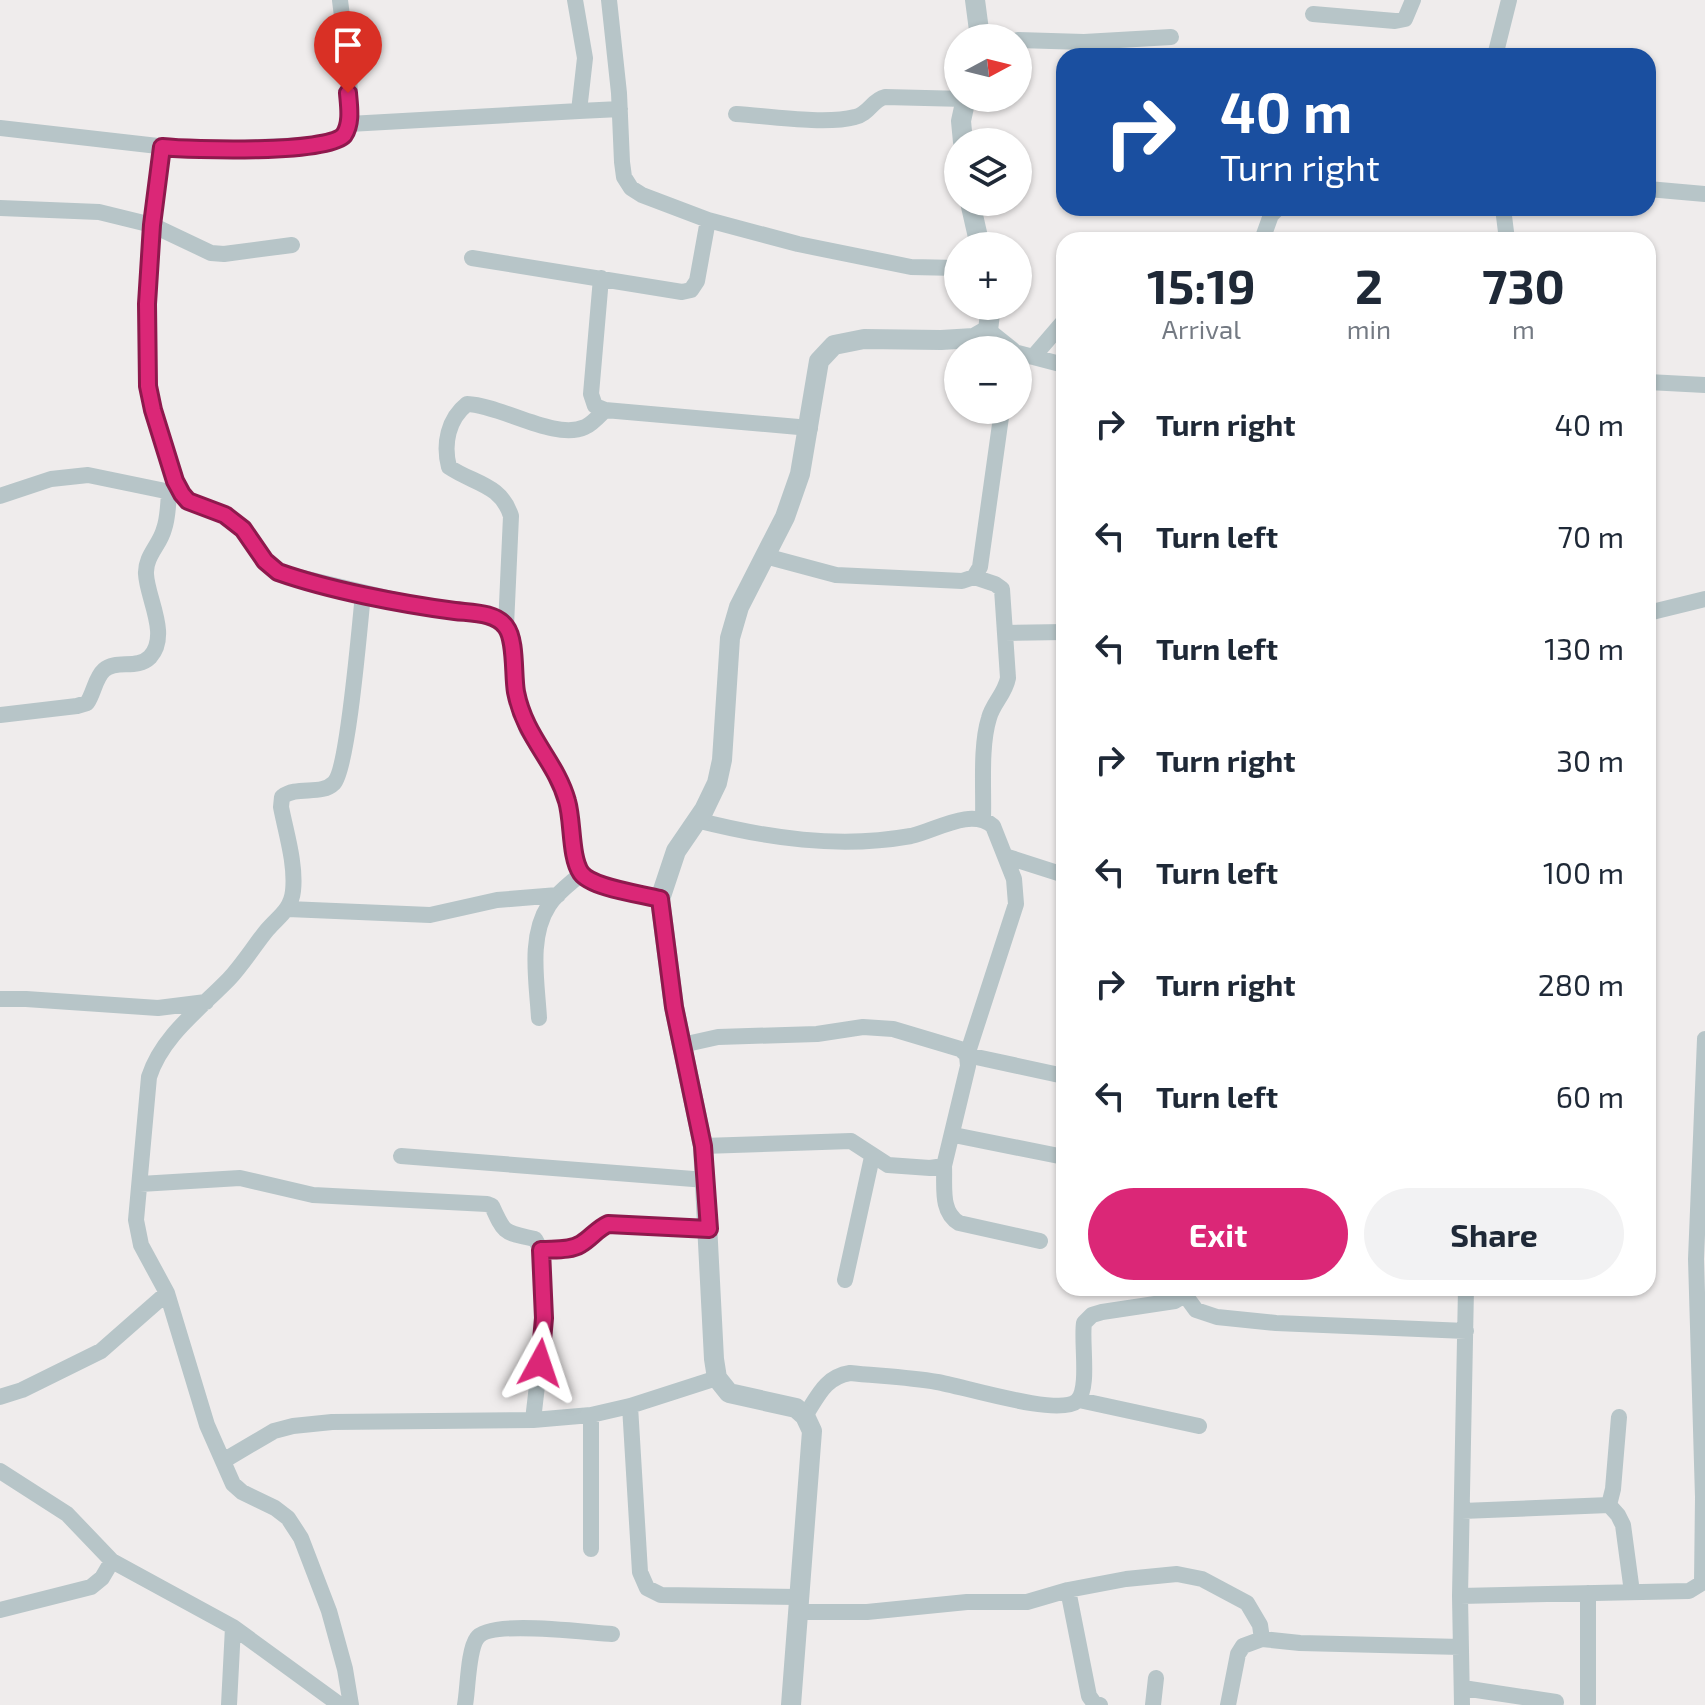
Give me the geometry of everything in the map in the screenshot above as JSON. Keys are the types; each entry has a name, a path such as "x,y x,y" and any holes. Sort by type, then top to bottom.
{"street":[{"path":"0,128 162,147 244,149 328,144 343,136 349,124 348,61 340,0"},
{"path":"575,0 585,58 579,111"},
{"path":"609,0 624,177 631,188 708,220 798,244 911,267 944,268"},
{"path":"975,0 978,24"},
{"path":"1313,14 1395,21 1405,19 1413,0"},
{"path":"1497,48 1509,0"},
{"path":"1032,40 1084,42 1171,37"},
{"path":"736,114 828,120 856,117 866,112 876,99 885,97 944,98"},
{"path":"349,124 620,109"},
{"path":"0,715 87,703 103,670 137,664 150,656 157,644 158,631 145,569 164,532 176,494 148,386 147,304 152,225 162,147"},
{"path":"1656,190 1705,194"},
{"path":"0,208 77,210 152,225 211,253 292,245"},
{"path":"472,258 682,292 691,290 697,281 708,220"},
{"path":"601,278 591,394 595,406 605,410 810,428"},
{"path":"988,330 989,320"},
{"path":"1032,347 1056,327"},
{"path":"988,330 996,336"},
{"path":"791,1705 812,1431 805,1416 796,1408 729,1393 717,1378 703,1146 674,1007 660,899 676,851 717,783 722,760 730,638 739,607 785,517 800,474 819,361 834,345 864,339 974,338 988,330"},
{"path":"1032,357 1056,363"},
{"path":"1656,382 1705,385"},
{"path":"605,410 587,426 572,431 550,427 481,404 467,404 454,414 444,451 449,467 506,500 511,516 506,626 511,642 516,693 527,730 559,779 567,800 576,862 581,874 592,882 660,899"},
{"path":"974,577 980,567 1000,424"},
{"path":"0,496 73,475 88,475 176,494 225,515 243,529 265,561 278,572 363,594 493,617 506,626"},
{"path":"765,556 836,575 962,581 974,577 1002,589 1008,678 1005,691 989,715 986,730 983,819"},
{"path":"351,1705 329,1611 301,1538 288,1518 233,1484 207,1425 167,1293 141,1245 136,1220 149,1077 154,1060 171,1037 232,976 288,909 294,875 281,807 282,797 288,792 329,786 339,774 350,715 363,594"},
{"path":"1656,611 1705,599"},
{"path":"1005,633 1056,632"},
{"path":"696,820 753,834 832,843 914,835 968,819 983,819 993,826 1014,879 1015,913 967,1055 968,1066 954,1135 944,1166 946,1211 950,1218 959,1223 1040,1241"},
{"path":"1005,856 1056,872"},
{"path":"539,1018 536,969 538,934 551,902 581,874"},
{"path":"288,909 430,915 497,900 558,895"},
{"path":"0,999 158,1008 206,1002"},
{"path":"682,1045 718,1037 817,1034 863,1027 893,1029 960,1049 967,1055 1056,1074"},
{"path":"1460,1596 1689,1591 1704,1587 1696,1259 1701,1201 1705,1039"},
{"path":"954,1135 1056,1155"},
{"path":"703,1146 851,1141 888,1165 944,1166"},
{"path":"401,1156 706,1180"},
{"path":"845,1280 872,1157"},
{"path":"140,1184 240,1178 313,1195 492,1206 507,1233 535,1239 541,1250 543,1334 533,1420"},
{"path":"541,1250 571,1248 608,1224 709,1229"},
{"path":"0,1397 22,1390 101,1351 167,1293"},
{"path":"1079,1400 1083,1389 1084,1323 1092,1315 1102,1312 1175,1301 1182,1296"},
{"path":"1189,1296 1196,1310 1217,1317 1276,1323 1466,1331"},
{"path":"1466,1296 1460,1596 1462,1696 1556,1702"},
{"path":"805,1416 827,1381 850,1373 935,1382 1060,1407 1079,1400 1199,1426"},
{"path":"223,1461 274,1431 293,1426 332,1422 533,1420 591,1415 717,1378"},
{"path":"630,1406 640,1572 647,1588 661,1595 867,1612 967,1602 1027,1602 1068,1590 1177,1574 1202,1579 1247,1603 1260,1625 1262,1639"},
{"path":"591,1415 591,1549"},
{"path":"1609,1505 1619,1417"},
{"path":"0,1471 67,1514 112,1561 233,1627 340,1705"},
{"path":"1462,1511 1609,1505 1623,1525 1632,1592"},
{"path":"0,1610 91,1587 102,1578 112,1561"},
{"path":"1068,1590 1089,1696 1100,1705"},
{"path":"1588,1593 1588,1703"},
{"path":"229,1705 233,1627"},
{"path":"465,1705 472,1653 477,1638 485,1631 519,1628 612,1634"},
{"path":"1228,1705 1238,1654 1243,1646 1262,1639 1300,1643 1461,1647"},
{"path":"1153,1705 1156,1678"}],"route":[{"path":"348,93 349,124 343,136 328,144 193,150 162,147 149,263 148,386 164,449 182,494 188,501 225,515 243,529 265,561 278,572 421,606 493,617 506,626 511,642 516,693 527,730 559,779 567,800 576,862 581,874 592,882 660,899 674,1007 703,1146 709,1229 608,1224 571,1248 541,1250 544,1318 540,1363"}]}
